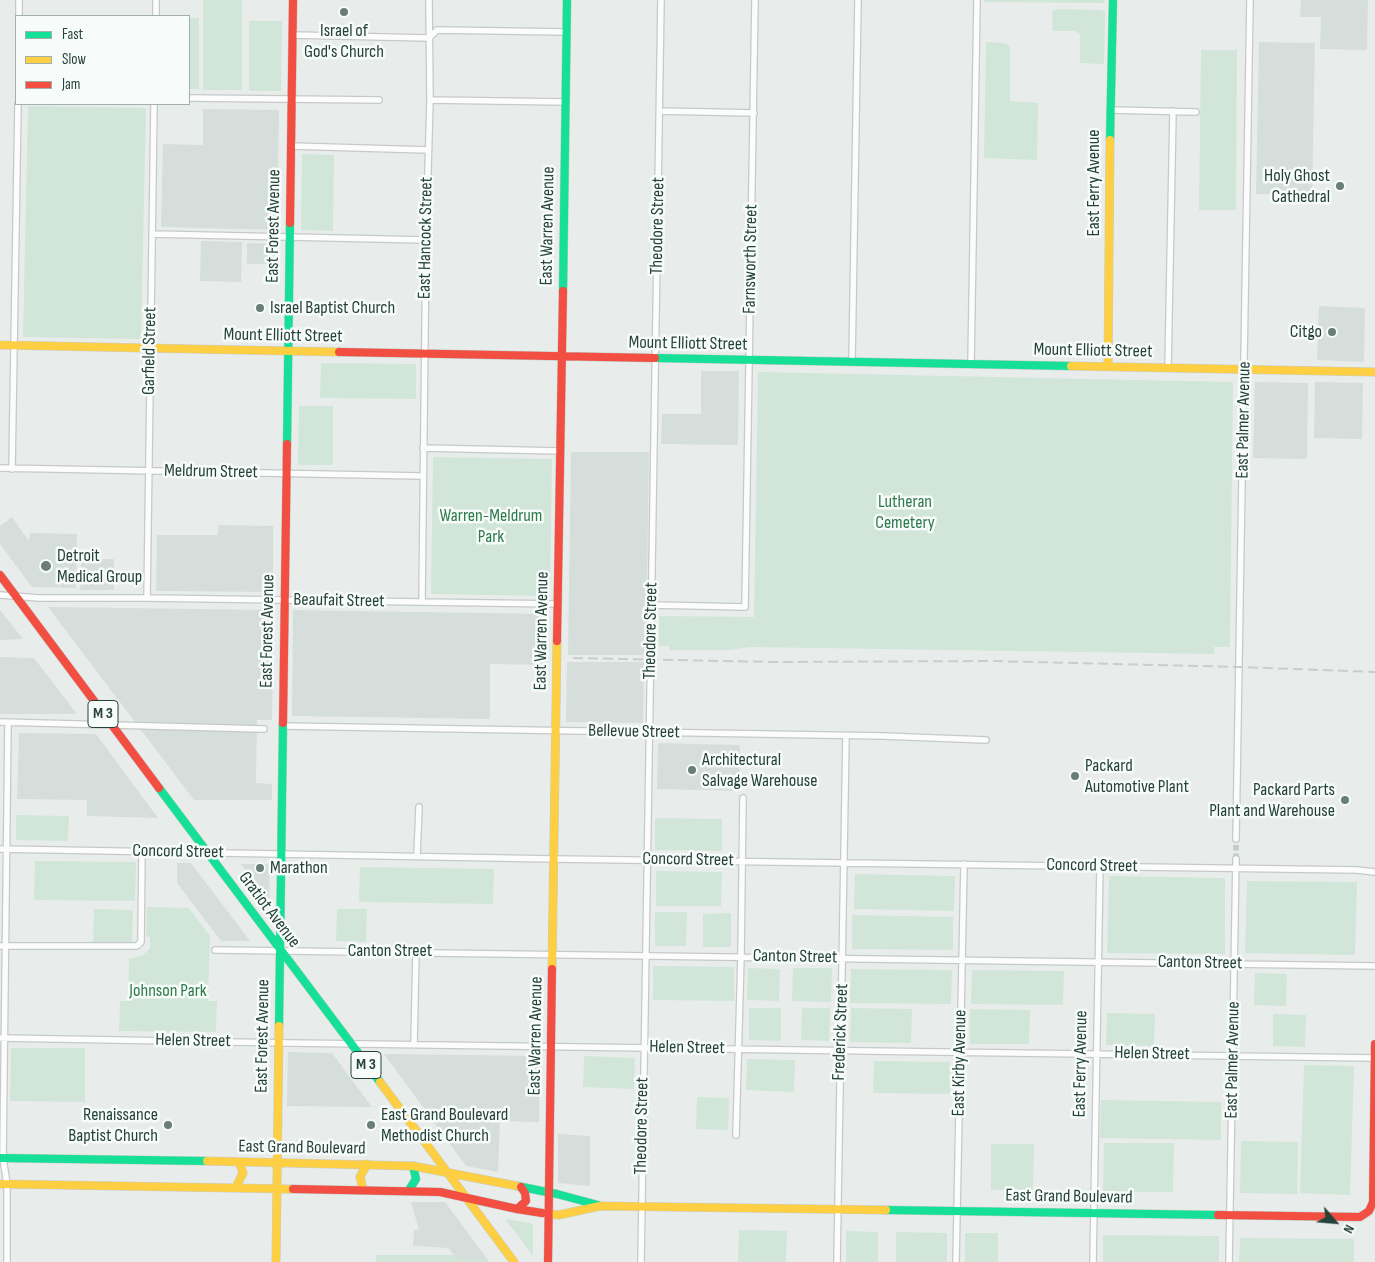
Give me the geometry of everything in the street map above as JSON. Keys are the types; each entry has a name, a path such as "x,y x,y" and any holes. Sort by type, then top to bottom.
{"main road":[{"name":"East Forest Avenue","path":"276,1262 280,853 293,0"},
{"name":"East Warren Avenue","path":"548,1262 567,0"},
{"name":"East Ferry Avenue","path":"1108,366 1113,0"},
{"name":"Mount Elliott Street","path":"0,345 1375,372"},
{"name":"Gratiot Avenue","path":"0,575 514,1262"},
{"path":"1375,1044 1373,1202 1368,1213 1375,1217"},
{"name":"East Grand Boulevard","path":"1,1158 413,1166 548,1192 600,1206"},
{"path":"236,1187 243,1174 239,1162"},
{"path":"363,1189 360,1177 368,1164"},
{"path":"408,1190 416,1179 413,1166"},
{"name":"East Grand Boulevard","path":"4,1184 408,1190 440,1192 559,1215 600,1206 1356,1217 1368,1213"},
{"path":"517,1208 526,1201 525,1193 521,1187"}],"street":[{"path":"19,0 19,15"},
{"path":"156,0 156,15"},
{"name":"East Hancock Street","path":"422,602 422,476 430,100 429,0"},
{"name":"Theodore Street","path":"641,1262 661,0"},
{"name":"Farnsworth Street","path":"652,605 745,607 755,0"},
{"path":"852,362 858,0"},
{"path":"971,364 977,0"},
{"name":"East Palmer Avenue","path":"1236,839 1250,0"},
{"path":"292,35 429,38 437,30 566,32"},
{"path":"190,98 379,100"},
{"path":"430,100 565,102"},
{"path":"12,468 18,105"},
{"name":"Garfield Street","path":"147,598 154,105"},
{"path":"1110,110 1196,112"},
{"path":"660,111 754,113"},
{"path":"1168,368 1173,111"},
{"path":"291,146 428,150"},
{"path":"152,234 426,240"},
{"path":"423,448 560,451"},
{"name":"Meldrum Street","path":"0,468 422,476"},
{"name":"Beaufait Street","path":"0,595 39,598 558,604"},
{"path":"0,722 264,729"},
{"path":"7,1262 1,1158 3,849 8,722"},
{"name":"Bellevue Street","path":"282,726 986,740"},
{"name":"Frederick Street","path":"836,1262 846,736"},
{"path":"736,1135 743,798"},
{"path":"417,856 419,807"},
{"name":"Concord Street","path":"3,849 1357,870 1375,872"},
{"path":"3,946 138,946 140,942 142,851"},
{"name":"East Palmer Avenue","path":"1229,1262 1236,859"},
{"name":"East Kirby Avenue","path":"956,1262 964,864"},
{"name":"East Ferry Avenue","path":"1093,1262 1100,866"},
{"name":"Canton Street","path":"214,950 843,957 1375,966"},
{"path":"414,1044 416,952"},
{"name":"Helen Street","path":"2,1038 1375,1058"}],"shaded area":[{"path":"1301,0 1368,0 1367,50 1320,49 1321,17 1300,17"},
{"path":"1259,42 1315,43 1312,195 1256,194"},
{"path":"203,109 279,110 277,230 161,227 163,144 203,145"},
{"path":"201,241 242,242 241,282 200,281"},
{"path":"247,243 278,244 278,264 247,264"},
{"path":"1319,306 1365,308 1364,362 1317,360"},
{"path":"701,371 739,371 738,445 661,444 662,414 701,414"},
{"path":"1255,382 1308,383 1307,459 1253,458"},
{"path":"1315,382 1363,383 1362,439 1314,438"},
{"path":"571,452 649,452 646,655 568,655"},
{"name":"Detroit Medical Group","path":"12,517 29,541 30,533 77,534 76,588 32,587 0,544 0,526"},
{"path":"218,525 273,526 273,592 156,591 157,535 218,535"},
{"path":"81,559 114,559 114,590 80,590"},
{"path":"48,607 274,610 272,720 257,720 256,783 272,784 272,800 194,800"},
{"path":"0,610 23,639 0,640"},
{"path":"293,610 547,614 547,665 490,664 490,719 292,716"},
{"path":"0,657 34,658 77,714 0,714"},
{"path":"567,662 644,662 643,723 566,722"},
{"path":"19,733 96,734 158,818 87,816 87,800 17,799"},
{"path":"658,743 740,745 739,791 657,789"},
{"path":"177,863 191,863 250,941 221,941 177,883"},
{"path":"241,864 270,864 269,901"},
{"path":"288,1052 332,1053 372,1107 287,1106"},
{"path":"384,1054 540,1056 539,1122 500,1121 498,1172 466,1166"},
{"path":"558,1134 590,1136 590,1186 558,1183"},
{"path":"411,1202 445,1202 488,1260 458,1260 448,1248 413,1246 414,1230 419,1230"}],"green space":[{"path":"203,0 242,0 242,90 203,90"},
{"path":"984,0 1104,0 1104,3 984,2"},
{"path":"1053,10 1101,10 1105,12 1104,64 1080,63 1080,34 1075,31 1053,31"},
{"path":"190,18 199,18 199,89 190,89"},
{"path":"249,21 282,21 281,91 249,91"},
{"path":"986,42 1004,43 1010,46 1010,101 1038,103 1037,160 984,158"},
{"path":"1201,50 1237,50 1236,210 1199,210"},
{"path":"28,106 146,108 141,339 23,337"},
{"path":"302,154 334,155 333,231 301,230"},
{"path":"321,363 416,364 416,399 320,398"},
{"name":"Lutheran Cemetery","path":"758,372 1233,382 1230,647 1214,647 1214,654 751,647 728,650 669,650 669,646 659,646 659,616 754,617"},
{"path":"299,406 333,406 333,465 298,465"},
{"name":"Warren-Meldrum Park","path":"433,457 552,459 550,596 431,594"},
{"path":"16,815 69,816 68,841 16,840"},
{"path":"655,818 722,819 722,851 655,850"},
{"path":"35,861 136,862 135,901 34,900"},
{"path":"360,867 494,869 493,904 359,902"},
{"path":"656,871 722,872 721,906 656,906"},
{"path":"855,874 955,876 954,911 854,909"},
{"path":"1109,876 1225,878 1225,954 1107,953"},
{"path":"1247,881 1357,882 1355,955 1245,953"},
{"name":"Johnson Park","path":"147,907 189,908 210,936 208,1001 217,1001 216,1032 119,1031 120,1001 128,1001 129,959 143,955 150,948 150,937 146,936"},
{"path":"94,909 133,910 132,943 93,942"},
{"path":"337,909 367,909 366,942 336,941"},
{"path":"655,912 687,912 686,946 655,946"},
{"path":"731,913 731,947 703,947 703,914"},
{"path":"852,915 953,917 953,950 852,949"},
{"path":"653,966 734,967 734,1001 653,1000"},
{"path":"748,968 780,969 779,1001 747,1000"},
{"path":"793,968 832,968 831,1002 792,1001"},
{"path":"851,969 952,970 951,1004 850,1003"},
{"path":"972,970 1064,971 1063,1005 971,1004"},
{"path":"1255,973 1287,974 1286,1006 1254,1005"},
{"path":"749,1008 781,1008 781,1041 749,1040"},
{"path":"802,1008 830,1008 829,1041 801,1040"},
{"path":"851,1008 912,1009 911,1043 850,1042"},
{"path":"970,1009 1030,1010 1029,1044 970,1044"},
{"path":"1107,1013 1155,1014 1154,1046 1106,1045"},
{"path":"1273,1014 1306,1015 1305,1047 1273,1046"},
{"path":"11,1048 85,1048 85,1102 10,1101"},
{"path":"584,1056 635,1058 634,1089 583,1087"},
{"path":"747,1059 795,1060 794,1092 746,1090"},
{"path":"874,1061 950,1062 950,1094 873,1093"},
{"path":"1304,1065 1354,1066 1350,1195 1300,1193"},
{"path":"697,1097 729,1098 728,1130 696,1129"},
{"path":"1101,1100 1221,1102 1221,1140 1100,1138"},
{"path":"1241,1141 1298,1142 1297,1194 1240,1193"},
{"path":"1104,1143 1174,1143 1173,1192 1103,1192"},
{"path":"991,1144 1034,1144 1033,1190 991,1190"},
{"path":"506,1220 533,1224 533,1256"},
{"path":"739,1230 787,1231 786,1262 738,1262"},
{"path":"846,1231 878,1232 878,1262 846,1262"},
{"path":"896,1232 947,1233 947,1262 896,1262"},
{"path":"965,1233 998,1233 998,1262 965,1262"},
{"path":"1103,1235 1219,1236 1219,1262 1103,1262"},
{"path":"1240,1238 1354,1239 1354,1262 1239,1262"},
{"path":"376,1255 453,1255 458,1260 488,1260 489,1262 376,1262"}],"tunnel":[{"path":"1236,839 1236,859"}],"railway":[{"path":"573,658 772,662 991,661 1375,672"}],"traffic: fast":[{"path":"563,291 567,0"},
{"path":"1110,140 1113,0"},
{"path":"287,444 290,223"},
{"path":"655,358 1071,366"},
{"path":"279,1026 283,723"},
{"path":"159,788 380,1082"},
{"path":"0,1158 207,1161"},
{"path":"409,1190 416,1179 413,1166"},
{"path":"517,1186 598,1205"},
{"path":"886,1210 1218,1215"}],"traffic: slow":[{"path":"1108,366 1110,140"},
{"path":"0,345 339,352"},
{"path":"1071,366 1375,372"},
{"path":"552,969 557,641"},
{"path":"276,1262 279,1026"},
{"path":"380,1082 514,1262"},
{"path":"207,1161 413,1166 517,1186"},
{"path":"236,1187 243,1173 239,1162"},
{"path":"363,1189 360,1177 367,1164"},
{"path":"0,1184 293,1189"},
{"path":"542,1213 559,1215 600,1206 886,1210"}],"traffic: jam":[{"path":"290,223 293,0"},
{"path":"557,641 563,291"},
{"path":"339,352 655,358"},
{"path":"283,723 287,444"},
{"path":"0,575 159,788"},
{"path":"548,1262 552,969"},
{"path":"1218,1215 1360,1217 1369,1211 1373,1202 1375,1044"},
{"path":"517,1209 526,1201 525,1193 521,1187"},
{"path":"293,1189 440,1192 542,1213"}],"place":[{"name":"Israel of God's Church","path":"344,12"},
{"name":"Holy Ghost Cathedral","path":"1340,186"},
{"name":"Israel Baptist Church","path":"260,308"},
{"name":"Citgo","path":"1332,332"},
{"name":"Detroit Medical Group","path":"46,566"},
{"name":"Architectural Salvage Warehouse","path":"692,770"},
{"name":"Packard Automotive Plant","path":"1075,776"},
{"name":"Packard Parts Plant and Warehouse","path":"1345,800"},
{"name":"Marathon","path":"260,868"},
{"name":"Renaissance Baptist Church","path":"168,1125"},
{"name":"East Grand Boulevard Methodist Church","path":"371,1125"}]}
